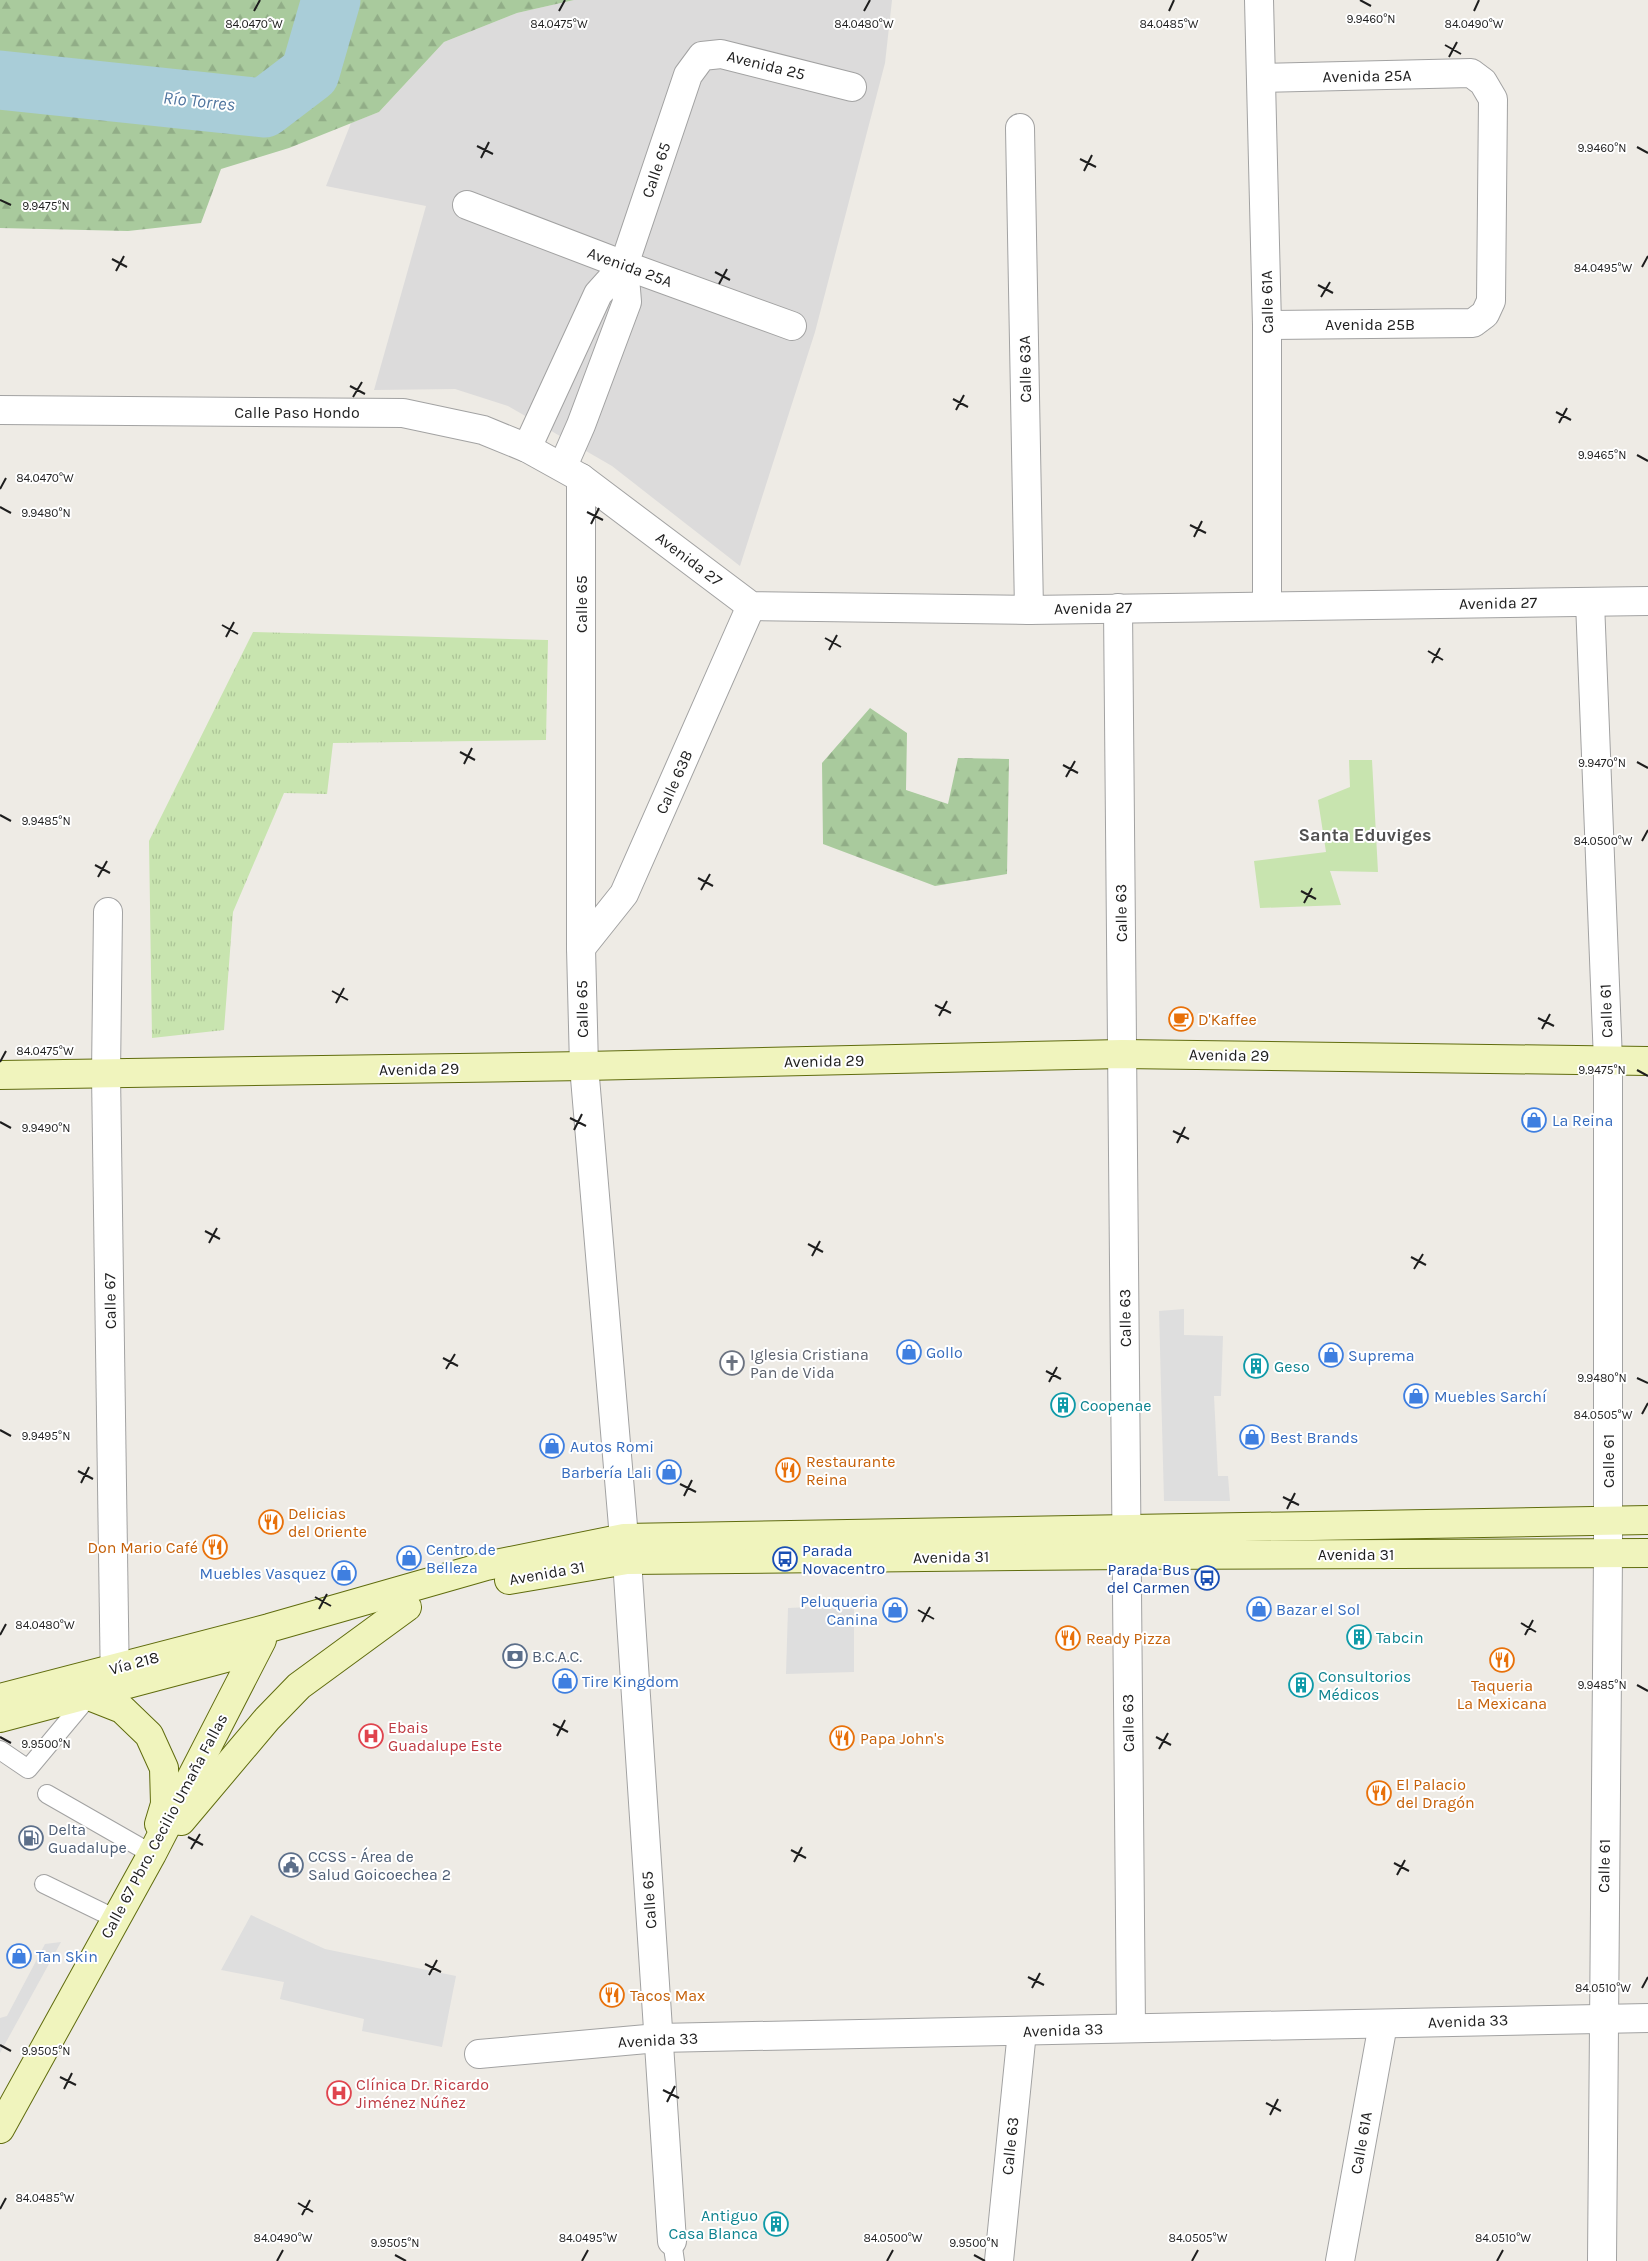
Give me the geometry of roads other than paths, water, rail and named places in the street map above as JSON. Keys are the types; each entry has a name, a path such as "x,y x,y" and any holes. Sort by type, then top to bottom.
{"main road":[{"name":"Avenida 29","path":"0,1075 584,1066 1122,1054 1648,1061"},
{"name":"Avenida 31","path":"264,1642 486,1566 626,1549 1127,1542 1648,1520"},
{"name":"Avenida 31","path":"1127,1542 1608,1554 1648,1553"},
{"name":"Avenida 31","path":"264,1642 407,1607 626,1549"},
{"path":"152,1854 267,1719 299,1686 407,1607"},
{"name":"Vía 218","path":"0,1698 115,1678 264,1642"},
{"name":"Calle 67 Pbro. Cecilio Umaña Fallas","path":"0,2129 152,1854 264,1642"},
{"name":"Vía 218","path":"0,1718 89,1696 115,1678"},
{"path":"89,1696 122,1710 142,1728 148,1734 164,1768 165,1804 152,1854"}],"street":[{"name":"Calle 61A","path":"1259,0 1267,325 1267,605"},
{"name":"Avenida 25","path":"688,75 702,56 721,54 852,86"},
{"name":"Avenida 25A","path":"1262,78 1471,74 1483,82 1493,99 1491,301 1485,314 1473,323"},
{"name":"Calle 65","path":"673,2251 626,1549 584,1066 572,472 581,425 627,302 624,265 688,75"},
{"name":"Calle 63A","path":"1020,128 1029,610"},
{"name":"Avenida 25A","path":"468,205 624,265 792,326"},
{"name":"Calle 65","path":"527,448 598,294 624,265"},
{"name":"Avenida 25B","path":"1267,325 1473,323"},
{"name":"Calle Paso Hondo","path":"0,410 403,413 482,430 527,448 572,472"},
{"name":"Avenida 27","path":"572,472 751,606 1029,610 1267,605 1648,601"},
{"name":"Calle 61","path":"1590,602 1608,1061 1608,1554 1602,2017 1602,2261"},
{"name":"Calle 63B","path":"581,948 624,894 751,606"},
{"name":"Calle 63","path":"1118,608 1131,2028"},
{"name":"Calle 67","path":"108,912 106,1074 115,1678"},
{"name":"Avenida 33","path":"479,2054 658,2038 1382,2024 1602,2017 1648,2018"},
{"name":"Calle 61A","path":"1340,2261 1382,2024"},
{"name":"Calle 63","path":"999,2261 1022,2031"}],"lane":[{"path":"0,1750 28,1769 89,1696"},
{"path":"47,1794 152,1854"},
{"path":"44,1884 116,1919"}],"waterway":[{"name":"Río Torres","path":"0,80 264,108 310,73 331,0"}],"place":[{"name":"D'Kaffee","path":"1181,1019"},
{"name":"La Reina","path":"1534,1120"},
{"name":"Gollo","path":"909,1352"},
{"name":"Suprema","path":"1331,1355"},
{"name":"Iglesia Cristiana Pan de Vida","path":"732,1363"},
{"name":"Geso","path":"1256,1366"},
{"name":"Muebles Sarchí","path":"1416,1396"},
{"name":"Coopenae","path":"1063,1405"},
{"name":"Best Brands","path":"1252,1437"},
{"name":"Autos Romi","path":"552,1446"},
{"name":"Restaurante Reina","path":"788,1470"},
{"name":"Barbería Lali","path":"669,1472"},
{"name":"Delicias del Oriente","path":"271,1522"},
{"name":"Don Mario Café","path":"215,1547"},
{"name":"Centro de Belleza","path":"409,1558"},
{"name":"Parada Novacentro","path":"785,1559"},
{"name":"Muebles Vasquez","path":"344,1573"},
{"name":"Parada Bus del Carmen","path":"1207,1578"},
{"name":"Bazar el Sol","path":"1259,1609"},
{"name":"Peluqueria Canina","path":"895,1610"},
{"name":"Tabcin","path":"1359,1637"},
{"name":"Ready Pizza","path":"1068,1638"},
{"name":"B.C.A.C.","path":"515,1656"},
{"name":"Taqueria La Mexicana","path":"1502,1660"},
{"name":"Tire Kingdom","path":"565,1681"},
{"name":"Consultorios Médicos","path":"1301,1685"},
{"name":"Ebais Guadalupe Este","path":"371,1736"},
{"name":"Papa John's","path":"842,1738"},
{"name":"El Palacio del Dragón","path":"1379,1793"},
{"name":"Delta Guadalupe","path":"31,1838"},
{"name":"CCSS - Área de Salud Goicoechea 2","path":"291,1865"},
{"name":"Tan Skin","path":"19,1956"},
{"name":"Tacos Max","path":"612,1995"},
{"name":"Clínica Dr. Ricardo Jiménez Núñez","path":"339,2093"},
{"name":"Antiguo Casa Blanca","path":"776,2224"}],"district":[{"name":"Santa Eduviges","path":"1365,835"}]}
